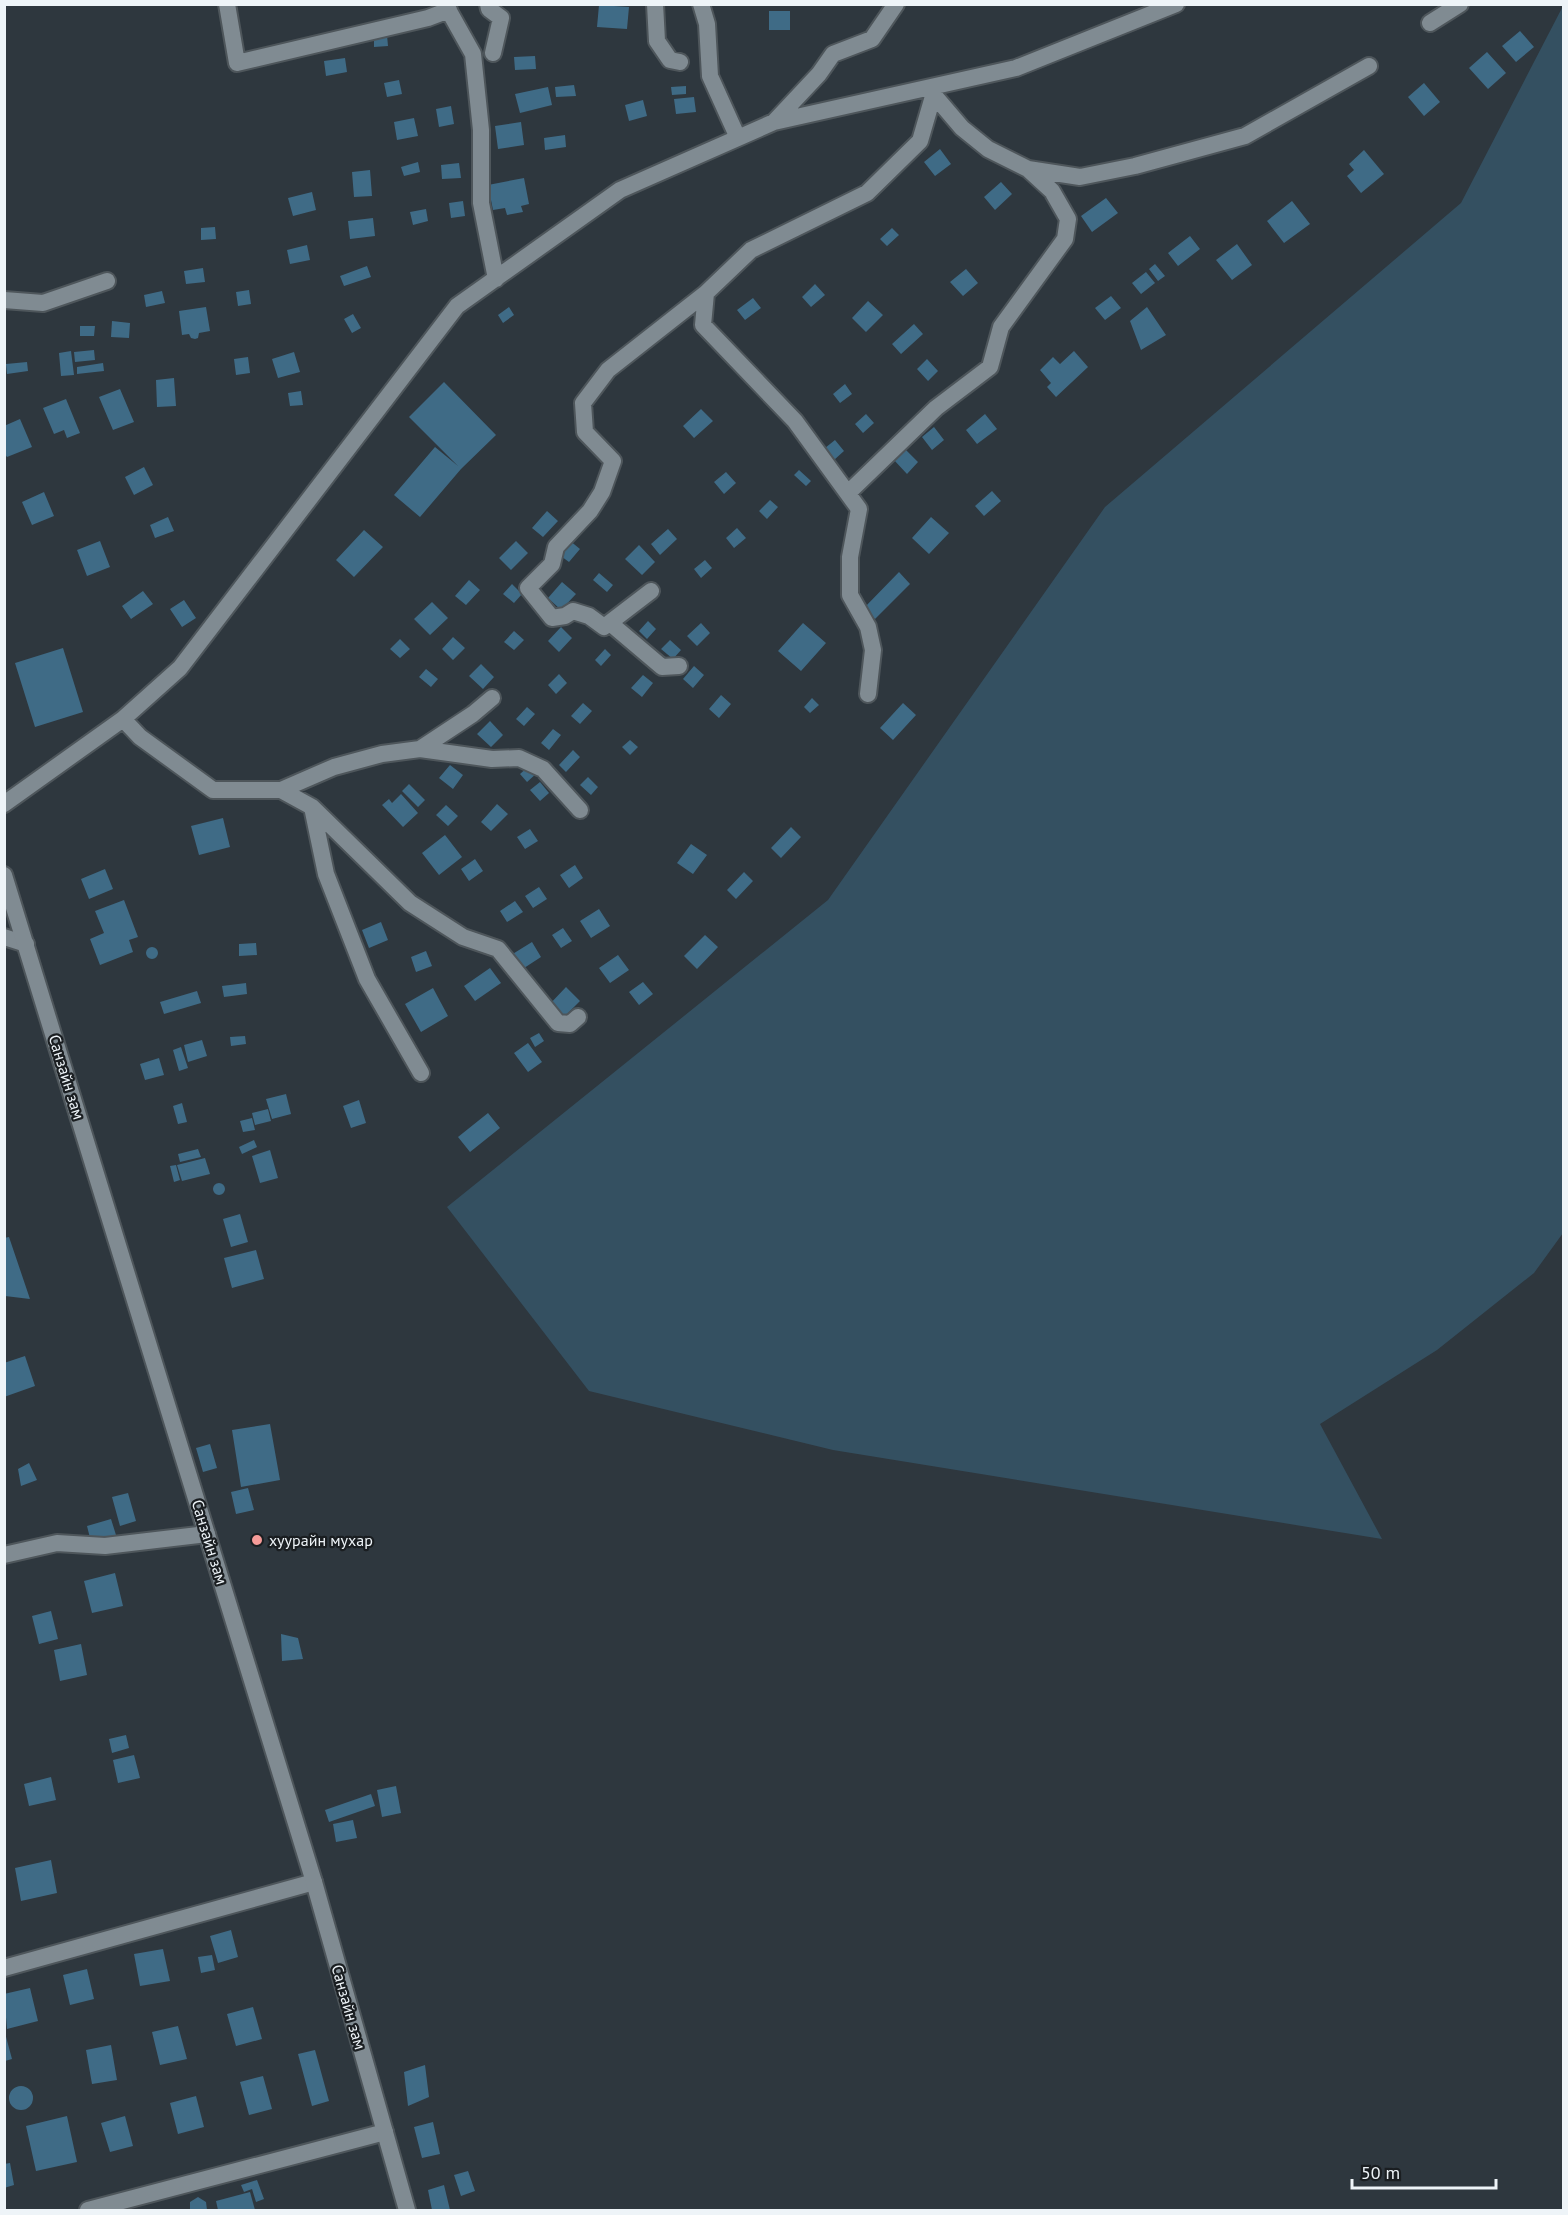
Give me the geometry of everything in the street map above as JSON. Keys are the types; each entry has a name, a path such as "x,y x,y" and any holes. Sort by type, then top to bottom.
{"street":[{"path":"227,4 237,63 429,18 447,7 473,54 481,130 482,203 496,279"},
{"path":"488,4 489,9 501,18 493,53"},
{"path":"655,4 657,41 670,60 680,62"},
{"path":"701,4 707,24 710,76 738,138"},
{"path":"774,122 803,92 833,54 872,39 896,4"},
{"path":"4,804 123,719 180,668 457,306 620,190 774,122 935,90 1016,68 1176,4"},
{"path":"1430,23 1460,4"},
{"path":"1028,169 1080,177 1135,166 1245,136 1369,66"},
{"path":"848,493 936,408 990,367 1001,327 1065,239 1068,219 1052,191 1028,169 988,149 962,128 935,90"},
{"path":"651,591 604,627 590,616 573,611 565,616 552,618 528,588 552,564 556,547 590,511 602,492 613,461 585,432 584,403 608,370 706,293 751,250 867,192 920,141 935,90"},
{"path":"4,300 43,303 107,281"},
{"path":"706,293 703,326 795,421 860,508 850,557 850,595 868,627 873,650 868,694"},
{"path":"610,622 662,667 679,666"},
{"path":"420,749 473,714 492,698"},
{"path":"123,719 140,738 213,790 281,790 334,767 382,754 420,749 492,759 519,758 543,769 580,810"},
{"path":"281,790 312,807 410,903 463,937 498,950 558,1023 570,1024 578,1017"},
{"path":"312,807 326,874 367,979 420,1073"},
{"name":"Санзайн зам","path":"4,875 314,1882 407,2211"},
{"path":"4,938 26,944"},
{"path":"4,1554 57,1543 105,1546 207,1534"},
{"path":"4,1968 314,1882"},
{"path":"88,2211 385,2132"}],"shaded area":[{"path":"1563,6 1563,1233 1534,1273 1437,1350 1320,1424 1382,1539 833,1450 589,1391 447,1207 828,900 1105,507 1461,203"}],"building":[{"path":"599,5 629,7 627,29 597,27"},
{"path":"769,11 790,11 790,30 769,30"},
{"path":"1520,31 1534,47 1516,62 1502,46"},
{"path":"387,35 388,46 374,47 374,36"},
{"path":"1487,52 1506,73 1488,89 1469,68"},
{"path":"535,56 536,69 515,70 514,57"},
{"path":"345,58 347,72 326,76 324,61"},
{"path":"399,80 402,94 387,97 384,83"},
{"path":"1424,83 1440,102 1424,116 1408,97"},
{"path":"574,85 576,96 556,97 555,87"},
{"path":"686,86 686,94 672,95 671,87"},
{"path":"548,87 552,105 520,113 515,94"},
{"path":"694,97 696,112 676,114 674,99"},
{"path":"643,100 647,116 629,121 625,105"},
{"path":"451,106 454,124 439,127 436,109"},
{"path":"414,118 418,136 397,140 394,122"},
{"path":"521,122 524,145 498,149 495,126"},
{"path":"565,135 566,147 545,150 544,138"},
{"path":"940,149 951,164 935,176 924,162"},
{"path":"1364,150 1384,174 1361,193 1347,176 1354,170 1349,164"},
{"path":"418,162 420,172 404,176 401,167"},
{"path":"459,163 461,178 442,179 441,165"},
{"path":"370,170 372,196 354,197 352,172"},
{"path":"524,178 529,204 521,206 523,212 507,215 505,208 493,210 488,185"},
{"path":"1001,182 1012,194 995,210 984,197"},
{"path":"312,192 316,210 293,216 288,198"},
{"path":"1106,198 1118,213 1092,232 1081,216"},
{"path":"463,201 465,216 451,218 449,203"},
{"path":"1292,201 1310,224 1284,243 1267,221"},
{"path":"426,209 428,221 413,225 410,212"},
{"path":"373,218 375,236 350,239 348,221"},
{"path":"215,227 216,239 201,240 201,228"},
{"path":"892,228 899,235 887,246 880,239"},
{"path":"1190,236 1200,249 1178,266 1168,253"},
{"path":"1237,244 1252,265 1232,280 1216,260"},
{"path":"307,245 310,260 290,264 287,250"},
{"path":"1155,264 1165,276 1158,281 1149,269"},
{"path":"367,266 371,277 344,286 340,276"},
{"path":"203,268 205,282 186,284 184,271"},
{"path":"966,269 978,283 963,296 950,282"},
{"path":"1146,272 1155,283 1141,294 1132,283"},
{"path":"815,284 825,295 811,307 802,297"},
{"path":"249,290 251,304 238,306 236,292"},
{"path":"162,291 165,303 146,307 144,295"},
{"path":"1111,296 1121,308 1105,320 1095,308"},
{"path":"753,298 761,308 745,320 737,310"},
{"path":"868,301 883,315 866,332 852,318"},
{"path":"206,307 210,331 199,333 198,338 195,339 189,334 182,335 179,311"},
{"path":"509,307 514,315 503,323 498,315"},
{"path":"1147,307 1166,335 1141,350 1130,321"},
{"path":"353,314 361,328 352,333 344,319"},
{"path":"112,321 130,323 129,338 111,337"},
{"path":"914,324 923,334 901,354 892,344"},
{"path":"80,326 95,326 94,336 80,336"},
{"path":"94,350 95,360 75,362 74,352"},
{"path":"71,351 74,375 61,376 59,353"},
{"path":"1074,351 1088,367 1056,397 1047,387 1051,383 1040,370 1053,357 1060,364"},
{"path":"294,352 300,372 278,378 272,359"},
{"path":"248,357 250,373 236,375 234,359"},
{"path":"927,359 938,371 928,381 917,369"},
{"path":"27,362 28,371 7,374 6,364"},
{"path":"103,363 104,371 77,374 77,367"},
{"path":"174,378 176,406 157,407 156,380"},
{"path":"444,382 496,435 461,469 420,517 394,495 435,447 458,466 409,417"},
{"path":"845,384 852,394 840,403 833,394"},
{"path":"120,389 134,422 113,430 99,397"},
{"path":"301,391 303,405 290,406 288,393"},
{"path":"66,399 80,433 67,438 64,430 54,434 43,408"},
{"path":"701,409 713,421 694,438 683,426"},
{"path":"866,414 874,423 863,433 855,424"},
{"path":"985,414 997,429 977,444 966,430"},
{"path":"20,419 32,447 7,457 4,453 4,426"},
{"path":"934,427 944,440 932,450 922,437"},
{"path":"835,440 844,451 834,460 825,448"},
{"path":"905,449 918,462 907,474 894,460"},
{"path":"144,467 153,485 134,495 125,477"},
{"path":"799,470 811,481 806,486 794,475"},
{"path":"726,472 736,483 724,494 714,482"},
{"path":"992,491 1001,501 984,516 975,506"},
{"path":"44,492 54,516 32,525 22,502"},
{"path":"770,500 778,507 767,519 759,511"},
{"path":"547,511 558,521 543,537 532,528"},
{"path":"168,517 174,531 155,538 150,525"},
{"path":"931,517 949,533 929,554 912,538"},
{"path":"737,528 746,538 734,548 726,538"},
{"path":"668,529 677,539 660,555 651,544"},
{"path":"364,530 383,547 354,577 336,560"},
{"path":"569,540 580,549 569,562 558,554"},
{"path":"100,541 110,567 87,576 77,550"},
{"path":"516,541 528,553 511,570 499,558"},
{"path":"639,545 655,562 642,575 625,559"},
{"path":"705,560 712,568 701,578 694,569"},
{"path":"899,572 910,584 875,619 864,608"},
{"path":"599,573 613,585 607,592 593,580"},
{"path":"469,580 480,590 466,605 455,596"},
{"path":"562,582 576,594 561,610 548,598"},
{"path":"512,584 522,594 514,603 503,594"},
{"path":"143,591 153,604 131,619 122,606"},
{"path":"184,600 196,618 182,627 170,609"},
{"path":"432,602 448,618 430,635 414,619"},
{"path":"648,621 656,629 647,639 639,631"},
{"path":"701,623 710,633 697,646 687,636"},
{"path":"803,623 826,643 801,671 778,651"},
{"path":"561,627 572,638 559,652 548,641"},
{"path":"514,631 524,640 514,650 504,642"},
{"path":"453,637 465,648 453,660 442,649"},
{"path":"400,639 410,649 400,658 390,649"},
{"path":"670,640 681,650 673,659 661,649"},
{"path":"63,648 83,712 35,727 15,663"},
{"path":"605,649 611,655 601,666 595,660"},
{"path":"481,664 494,677 483,689 469,676"},
{"path":"694,666 704,675 693,688 683,679"},
{"path":"426,669 438,679 431,687 419,677"},
{"path":"559,674 567,683 556,694 548,685"},
{"path":"643,675 653,683 642,697 631,688"},
{"path":"721,695 731,704 719,718 709,709"},
{"path":"812,698 819,705 810,713 804,707"},
{"path":"583,703 592,711 580,724 571,716"},
{"path":"903,703 916,715 893,740 880,728"},
{"path":"527,707 535,714 524,726 516,719"},
{"path":"490,721 503,735 491,747 477,734"},
{"path":"553,729 561,735 549,750 541,743"},
{"path":"630,740 638,747 630,755 622,747"},
{"path":"573,750 580,757 566,772 559,765"},
{"path":"450,765 463,775 453,789 439,778"},
{"path":"530,765 537,773 527,782 520,774"},
{"path":"588,777 598,787 591,795 580,785"},
{"path":"540,782 549,793 540,801 530,790"},
{"path":"409,784 425,800 418,807 402,791"},
{"path":"401,794 418,813 403,827 382,805 389,799 392,803"},
{"path":"497,804 508,814 491,831 481,822"},
{"path":"446,805 458,816 448,826 436,815"},
{"path":"223,818 230,847 199,855 191,826"},
{"path":"791,827 801,837 781,858 771,848"},
{"path":"530,829 538,841 525,849 517,837"},
{"path":"445,835 462,857 439,875 422,853"},
{"path":"691,844 707,855 693,874 677,863"},
{"path":"475,859 483,871 469,881 461,869"},
{"path":"575,865 583,878 569,888 560,875"},
{"path":"105,869 113,889 89,899 81,879"},
{"path":"744,872 753,881 736,899 727,890"},
{"path":"539,887 547,899 533,908 525,896"},
{"path":"124,900 138,937 129,940 133,952 100,965 90,939 104,933 95,911"},
{"path":"515,901 523,912 507,922 500,911"},
{"path":"599,909 610,926 591,938 580,921"},
{"path":"381,922 388,940 369,948 362,930"},
{"path":"563,928 572,941 561,948 552,935"},
{"path":"705,935 718,947 697,969 684,956"},
{"path":"532,942 541,957 521,970 511,955"},
{"path":"256,943 257,955 239,956 239,944"},
{"path":"154,947 158,953 154,959 150,959 146,951"},
{"path":"426,951 432,966 416,972 411,957"},
{"path":"618,955 629,970 610,983 599,968"},
{"path":"490,968 501,983 475,1001 464,986"},
{"path":"643,982 653,994 639,1005 629,992"},
{"path":"246,983 247,994 224,997 222,986"},
{"path":"566,987 580,1001 562,1019 548,1006"},
{"path":"433,988 448,1016 421,1032 405,1004"},
{"path":"197,991 201,1003 164,1014 160,1002"},
{"path":"539,1033 544,1041 535,1047 530,1038"},
{"path":"245,1036 246,1044 231,1046 230,1037"},
{"path":"202,1040 207,1056 188,1062 184,1045"},
{"path":"528,1043 542,1062 528,1072 514,1053"},
{"path":"181,1047 188,1068 179,1071 173,1050"},
{"path":"159,1058 164,1075 145,1080 140,1064"},
{"path":"286,1094 291,1114 272,1119 266,1099"},
{"path":"359,1100 366,1123 351,1128 343,1106"},
{"path":"182,1103 187,1122 178,1124 173,1106"},
{"path":"268,1109 271,1121 255,1125 252,1113"},
{"path":"488,1113 500,1128 470,1152 458,1137"},
{"path":"252,1118 255,1130 243,1132 240,1121"},
{"path":"254,1140 257,1147 242,1154 239,1147"},
{"path":"198,1149 201,1157 180,1162 178,1154"},
{"path":"270,1150 278,1178 260,1183 252,1156"},
{"path":"205,1158 210,1174 182,1181 177,1165"},
{"path":"176,1165 180,1180 174,1182 170,1166"},
{"path":"221,1183 225,1189 221,1195 217,1195 213,1187"},
{"path":"240,1214 248,1242 231,1247 223,1219"},
{"path":"9,1237 30,1299 5,1296 4,1238"},
{"path":"256,1250 264,1279 232,1288 224,1258"},
{"path":"25,1356 35,1386 4,1397 4,1363"},
{"path":"270,1424 280,1480 241,1487 232,1430"},
{"path":"210,1444 217,1468 203,1472 196,1448"},
{"path":"29,1463 37,1480 21,1486 18,1469"},
{"path":"248,1488 254,1510 236,1514 231,1492"},
{"path":"128,1493 136,1521 120,1526 112,1497"},
{"path":"111,1519 116,1535 91,1542 87,1526"},
{"path":"115,1573 123,1606 92,1613 84,1581"},
{"path":"51,1611 58,1639 39,1644 32,1616"},
{"path":"281,1634 298,1638 303,1659 282,1661"},
{"path":"81,1644 87,1675 60,1681 54,1650"},
{"path":"126,1735 129,1748 112,1753 109,1739"},
{"path":"134,1755 140,1778 118,1783 113,1760"},
{"path":"51,1777 56,1800 29,1806 24,1784"},
{"path":"396,1786 401,1813 382,1817 377,1790"},
{"path":"371,1794 375,1806 329,1822 325,1810"},
{"path":"353,1820 357,1838 336,1842 333,1824"},
{"path":"51,1860 57,1893 21,1901 15,1868"},
{"path":"231,1930 238,1957 218,1963 210,1936"},
{"path":"163,1949 170,1981 140,1986 134,1954"},
{"path":"212,1955 215,1970 201,1973 198,1957"},
{"path":"87,1969 94,1999 70,2005 63,1975"},
{"path":"30,1988 38,2021 7,2029 4,1994"},
{"path":"253,2007 262,2039 236,2046 227,2014"},
{"path":"178,2026 187,2059 160,2065 152,2032"},
{"path":"5,2033 12,2059 5,2061"},
{"path":"111,2045 117,2080 92,2084 86,2050"},
{"path":"315,2050 329,2101 312,2106 298,2054"},
{"path":"425,2065 429,2097 408,2106 404,2072"},
{"path":"263,2076 272,2109 249,2115 240,2082"},
{"path":"21,2086 29,2090 33,2098 29,2106 21,2110 13,2106 9,2098 13,2090"},
{"path":"196,2096 204,2127 178,2134 170,2103"},
{"path":"67,2116 77,2162 36,2171 26,2126"},
{"path":"125,2116 133,2146 110,2152 101,2123"},
{"path":"433,2122 440,2154 422,2158 414,2127"},
{"path":"10,2163 14,2185 4,2188 4,2164"},
{"path":"468,2171 475,2191 461,2196 454,2175"},
{"path":"257,2180 264,2199 256,2202 252,2189 244,2192 241,2185"},
{"path":"444,2185 450,2210 432,2210 428,2190"},
{"path":"250,2192 255,2210 218,2210 216,2201"},
{"path":"198,2197 206,2202 207,2210 190,2210 190,2202"}],"place":[{"name":"хуурайн мухар","path":"257,1540"}]}
